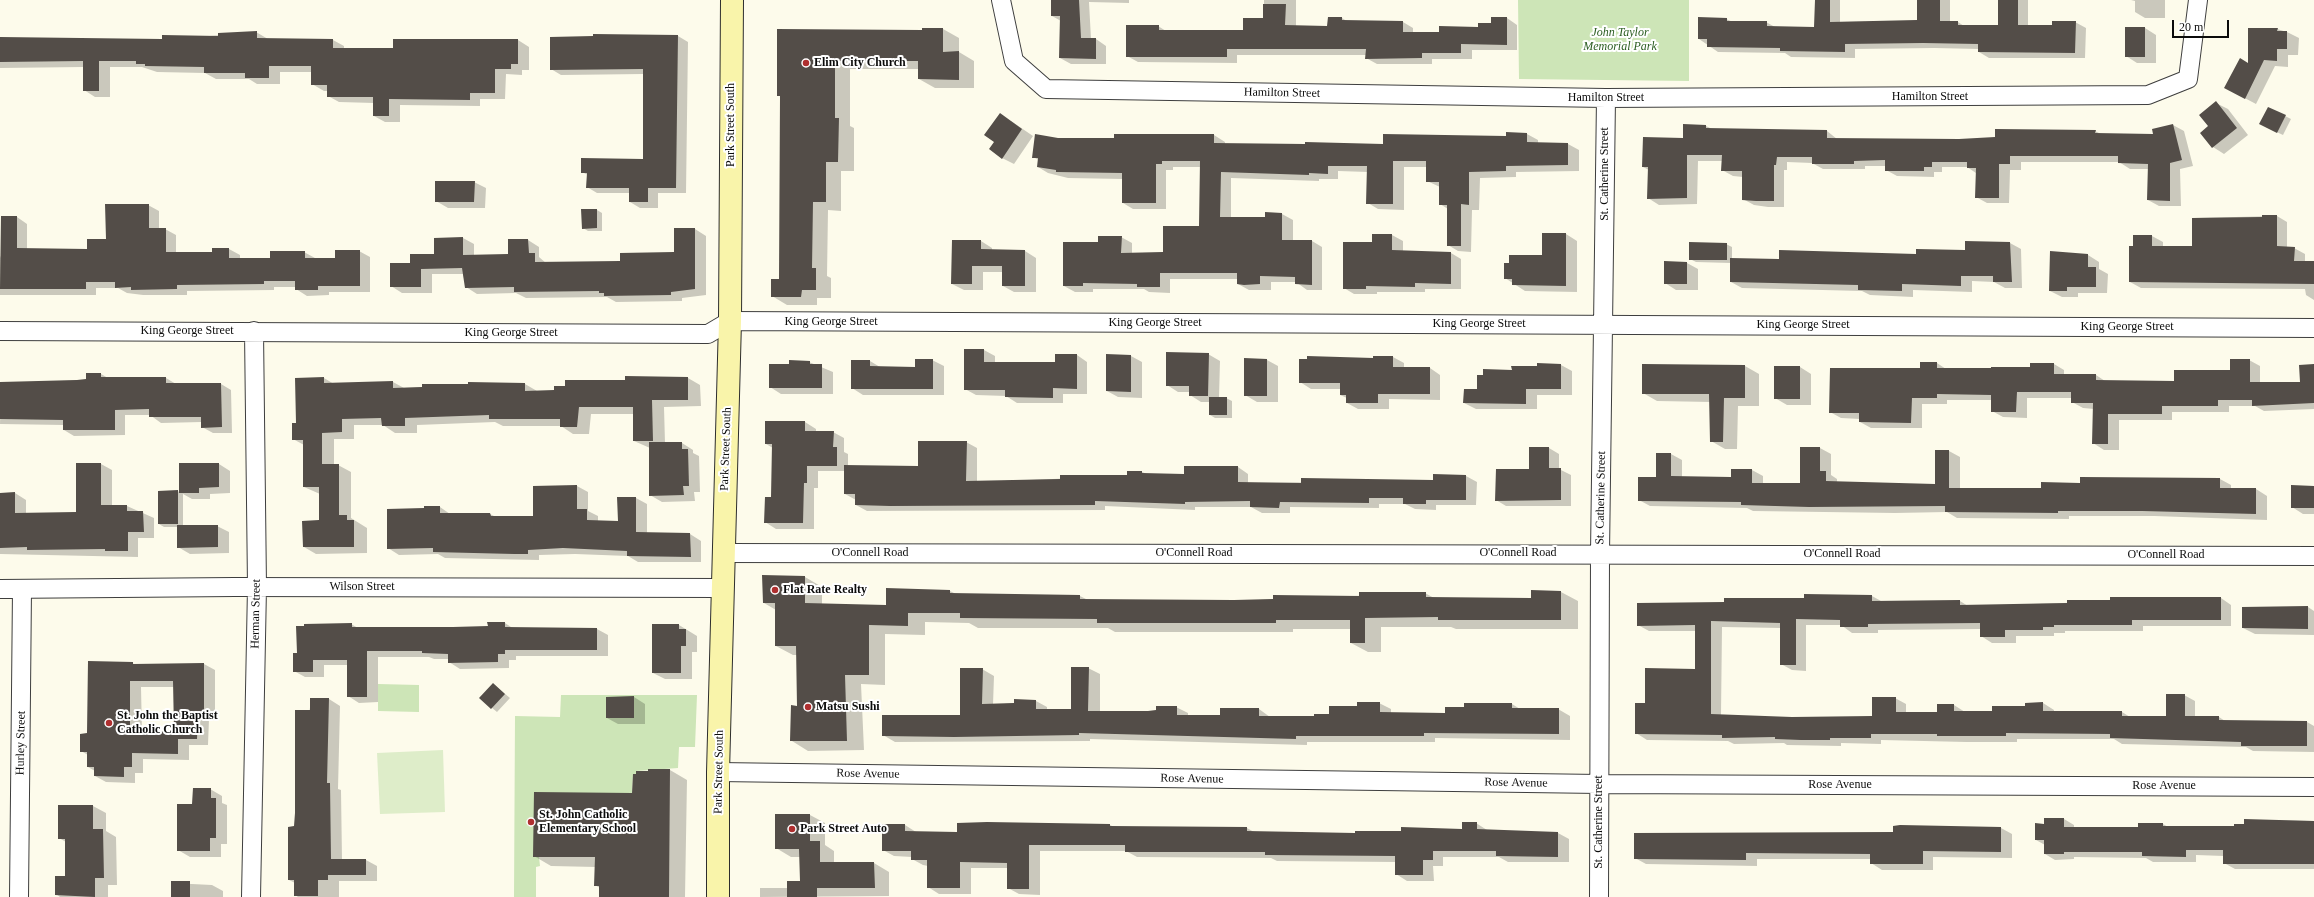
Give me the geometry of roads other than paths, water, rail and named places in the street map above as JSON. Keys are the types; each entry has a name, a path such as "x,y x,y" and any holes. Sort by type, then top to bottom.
{"street":[{"name":"Park Street South","path":"718,897 718,772 723,588 722,553 730,320 732,0"},
{"name":"Hamilton Street","path":"1001,0 1014,61 1046,89 1606,98 2148,95 2188,79 2198,0"},
{"name":"St. Catherine Street","path":"1599,897 1600,553 1606,98"},
{"name":"King George Street","path":"0,331 708,334 730,320 2314,328"},
{"name":"Herman Street","path":"251,897 257,587 254,331"},
{"name":"O'Connell Road","path":"722,553 1600,553 2314,556"},
{"name":"Wilson Street","path":"0,589 257,587 723,588"},
{"name":"Hurley Street","path":"19,897 22,589"},
{"name":"Rose Avenue","path":"718,772 1600,784 2314,787"}],"place":[{"name":"Elim City Church","path":"806,63"},
{"name":"Flat Rate Realty","path":"775,590"},
{"name":"Matsu Sushi","path":"808,707"},
{"name":"St. John the Baptist Catholic Church","path":"109,723"},
{"name":"St. John Catholic Elementary School","path":"531,822"},
{"name":"Park Street Auto","path":"792,829"}],"park label":[{"name":"John Taylor Memorial Park","path":"1620,40"}]}
